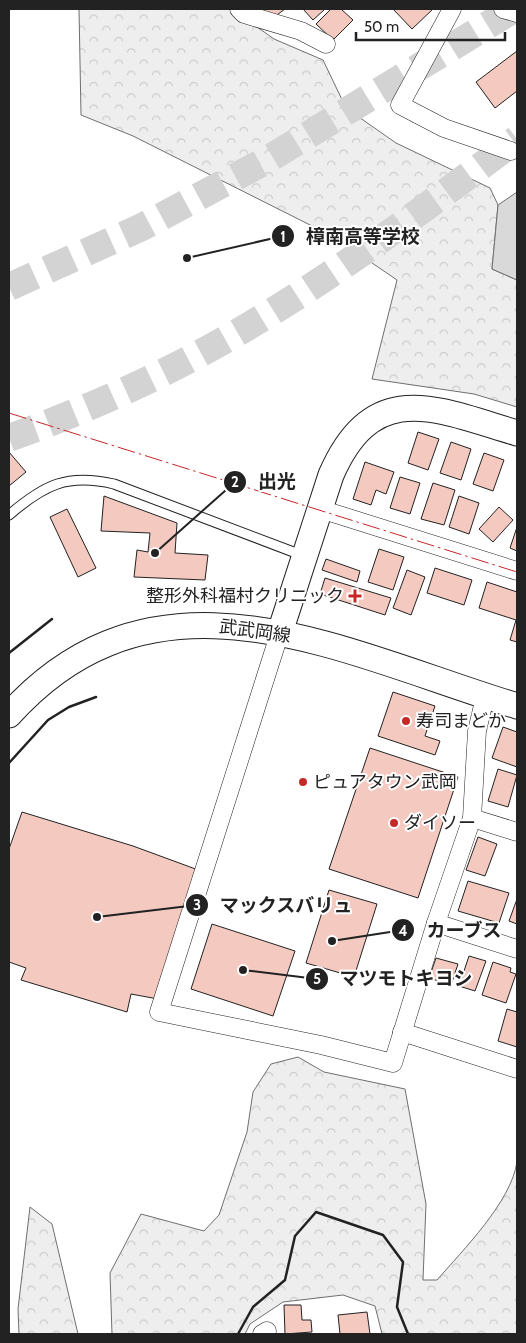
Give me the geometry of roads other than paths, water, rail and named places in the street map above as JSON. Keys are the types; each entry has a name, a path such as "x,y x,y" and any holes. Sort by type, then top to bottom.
{"street":[{"path":"239,9 244,14 301,31 326,44"},
{"path":"452,9 400,105 444,128 511,151"},
{"path":"503,9 517,12"},
{"path":"485,696 477,731 472,818 436,923 393,1063 321,1045 159,1012 304,556 341,452 352,437 364,426 401,408 438,410 517,433"},
{"path":"320,509 517,571"},
{"name":"武武岡線","path":"9,715 30,692 64,665 84,653 138,633 205,624 280,632 389,662 517,706"},
{"path":"472,818 517,832"},
{"path":"436,923 517,949"},
{"path":"402,1032 517,1069"}],"lane":[{"path":"9,515 38,491 74,479 93,479 114,484 304,556"}],"tunnel":[{"path":"9,287 142,227 267,160 514,9"},
{"path":"9,438 86,408 137,385 212,347 252,324 330,275 517,139"}],"place":[{"name":"樟南高等学校","path":"187,258"},
{"name":"出光","path":"155,553"},
{"name":"整形外科福村クリニック","path":"355,596"},
{"name":"寿司まどか","path":"406,721"},
{"name":"ピュアタウン武岡","path":"303,782"},
{"name":"ダイソー","path":"394,823"},
{"name":"マックスバリュ","path":"97,917"},
{"name":"カーブス","path":"332,941"},
{"name":"マツモトキヨシ","path":"243,970"}]}
